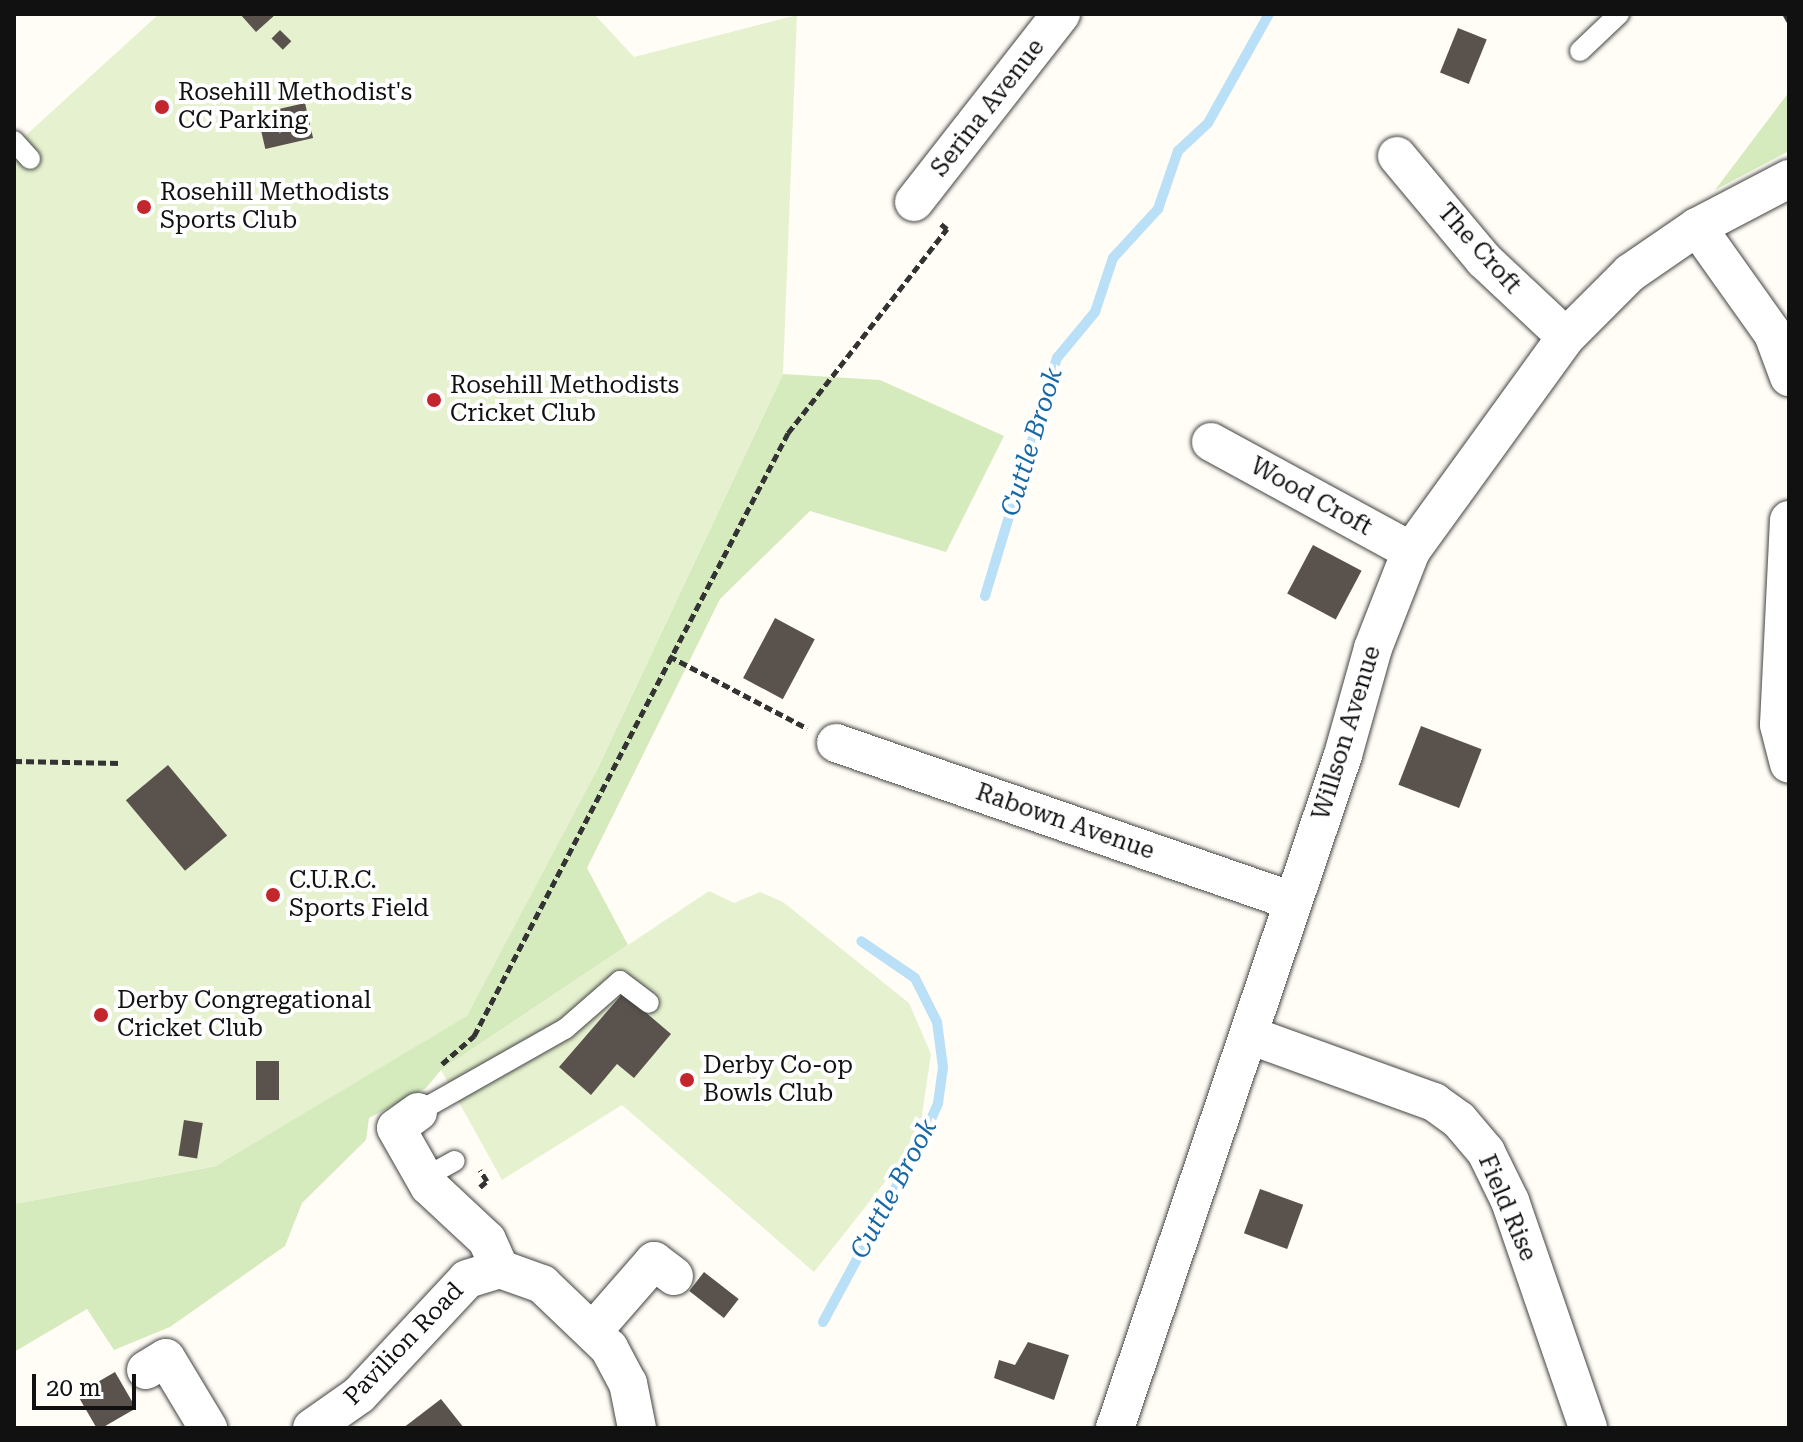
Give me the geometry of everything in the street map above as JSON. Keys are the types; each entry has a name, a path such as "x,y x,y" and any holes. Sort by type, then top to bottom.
{"street":[{"name":"Serina Avenue","path":"914,202 1061,14"},
{"name":"The Croft","path":"1397,156 1478,253 1566,337"},
{"name":"Willson Avenue","path":"1115,1428 1343,755 1373,648 1411,551 1566,337 1630,273 1697,227 1789,179"},
{"path":"1697,227 1773,334 1789,377"},
{"name":"Wood Croft","path":"1211,442 1411,551"},
{"path":"1789,520 1779,725 1789,764"},
{"name":"Rabown Avenue","path":"836,743 1293,901"},
{"name":"Field Rise","path":"1249,1035 1434,1102 1459,1120 1486,1152 1510,1201 1588,1428"},
{"path":"428,1105 396,1128 451,1166 456,1210 487,1240 500,1269 542,1284 593,1331 620,1364 637,1428"},
{"path":"593,1331 654,1261 674,1276"},
{"name":"Pavilion Road","path":"312,1428 359,1395 467,1279 500,1269"},
{"path":"146,1370 166,1358 208,1428"}],"lane":[{"path":"1580,51 1619,14"},
{"path":"14,141 30,159"},
{"path":"428,1105 565,1029 620,981 649,1003"}],"path":[{"path":"1785,14 1789,21"},
{"path":"428,1105 428,1077 474,1036 669,656 788,433 947,229 914,202"},
{"path":"669,656 836,743"},
{"path":"14,761 121,763"},
{"path":"451,1166 487,1181 456,1210"}],"green space":[{"path":"159,14 594,14 634,57 797,15 783,374 595,774 467,1016 216,1166 14,1204 14,146"},
{"path":"1789,92 1789,151 1715,190"},
{"path":"783,374 880,380 1004,436 946,552 810,511 720,599 587,868 628,945 441,1070 426,1088 369,1118 366,1140 302,1203 285,1246 170,1327 114,1350 87,1309 14,1352 14,1204 216,1166 595,774"},
{"name":"Derby Co-op Bowls Club","path":"709,891 734,903 760,892 783,902 909,1003 931,1054 921,1122 896,1168 814,1272 622,1105 502,1180 441,1070"}],"building":[{"path":"240,14 276,14 256,32"},
{"path":"1458,28 1487,40 1469,84 1440,73"},
{"path":"280,30 291,41 283,50 272,38"},
{"path":"305,103 313,138 265,149 257,114"},
{"path":"1313,545 1362,571 1336,619 1287,594"},
{"path":"775,618 815,639 783,699 743,678"},
{"path":"1421,726 1482,749 1459,808 1398,785"},
{"path":"168,765 227,835 185,871 126,800"},
{"path":"623,993 671,1034 634,1078 617,1064 591,1095 559,1067"},
{"path":"256,1061 279,1061 279,1100 256,1100"},
{"path":"184,1120 203,1123 197,1159 178,1156"},
{"path":"1260,1189 1303,1205 1287,1249 1244,1233"},
{"path":"704,1272 739,1299 724,1318 689,1291"},
{"path":"1028,1342 1069,1355 1054,1400 994,1378 999,1360 1015,1365"},
{"path":"115,1372 136,1408 102,1428 97,1428 77,1394"},
{"path":"441,1399 464,1428 403,1428"}],"waterway":[{"name":"Cuttle Brook","path":"985,596 1057,358 1095,312 1113,258 1158,209 1178,151 1208,123 1269,14"},
{"name":"Cuttle Brook","path":"823,1322 924,1135 938,1103 943,1067 937,1022 915,978 861,941"}],"place":[{"name":"Rosehill Methodist's CC Parking","path":"162,107"},
{"name":"Rosehill Methodists Sports Club","path":"144,207"},
{"name":"Rosehill Methodists Cricket Club","path":"434,400"},
{"name":"C.U.R.C. Sports Field","path":"273,895"},
{"name":"Derby Congregational Cricket Club","path":"101,1015"},
{"name":"Derby Co-op Bowls Club","path":"687,1080"}]}
